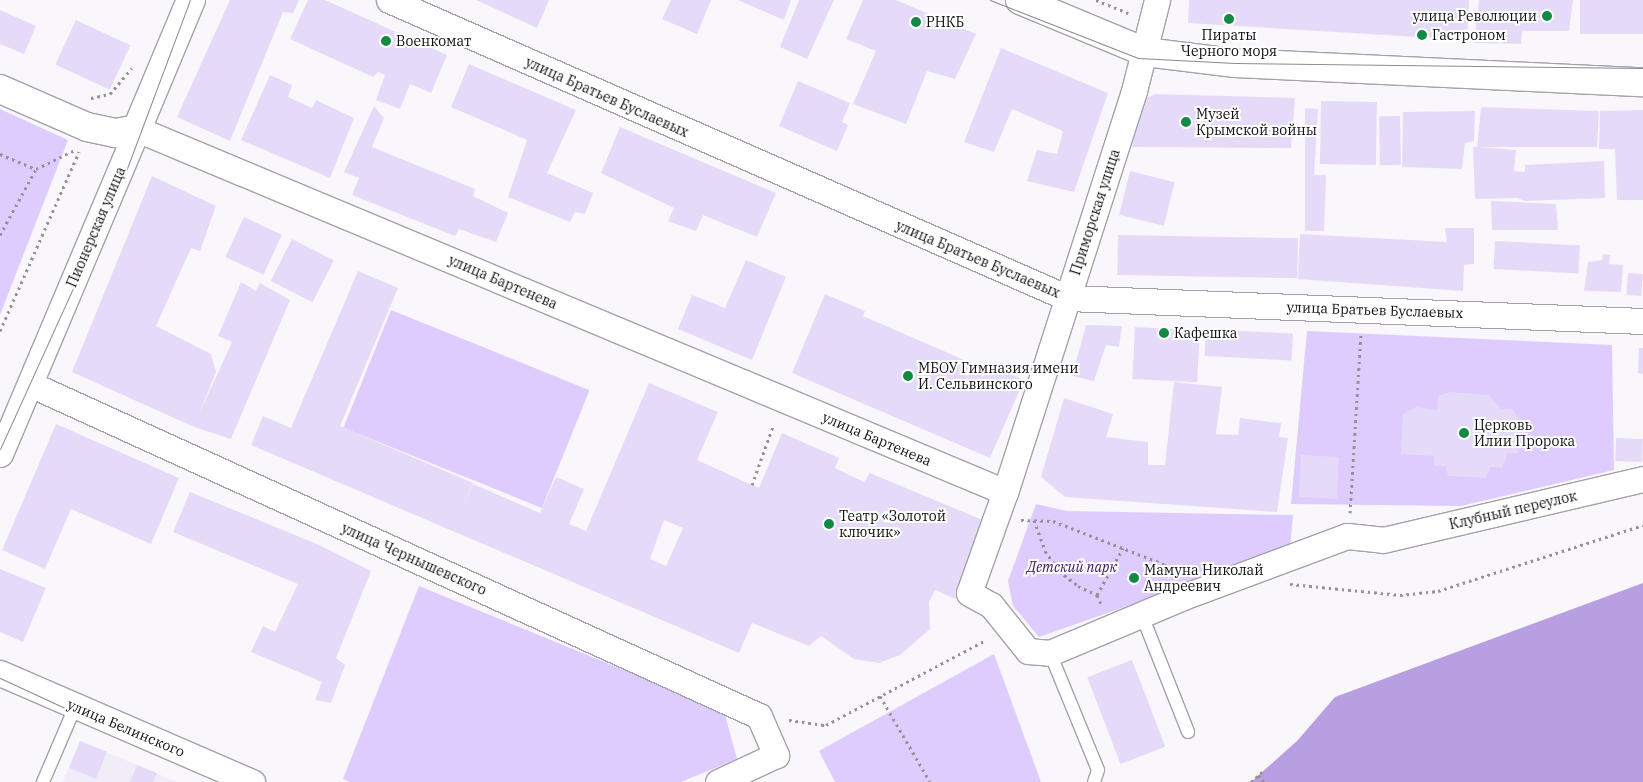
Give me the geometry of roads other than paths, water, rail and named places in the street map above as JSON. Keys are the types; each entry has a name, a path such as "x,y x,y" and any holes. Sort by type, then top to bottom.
{"street":[{"name":"Пионерская улица","path":"0,454 191,0"},
{"name":"улица Братьев Буслаевых","path":"389,0 1068,298 1643,321"},
{"path":"1020,0 1145,52 1235,63 1643,82"},
{"name":"Приморская улица","path":"1050,653 1028,651 991,605 970,593 1068,298 1145,52 1154,11"},
{"path":"0,89 87,127 116,133 137,129"},
{"name":"улица Бартенева","path":"137,129 1005,492"},
{"name":"улица Чернышевского","path":"30,384 759,716 776,755 718,782"},
{"name":"Клубный переулок","path":"1141,613 1347,536 1383,540 1643,480"},
{"path":"1050,653 1141,613"},
{"name":"улица Белинского","path":"0,672 75,707 252,782"}],"lane":[{"path":"1141,613 1188,732"},
{"path":"1050,653 1098,770 1094,782"},
{"path":"43,782 75,707"}],"tram line":[{"path":"0,449 126,171 190,0"},
{"path":"990,0 1138,58 1235,63 1643,68"},
{"path":"0,678 65,708"}],"place":[{"name":"улица Революции","path":"1547,16"},
{"name":"Пираты Черного моря","path":"1229,19"},
{"name":"РНКБ","path":"916,22"},
{"name":"Гастроном","path":"1422,35"},
{"name":"Военкомат","path":"386,41"},
{"name":"Музей Крымской войны","path":"1186,122"},
{"name":"Кафешка","path":"1164,333"},
{"name":"МБОУ Гимназия имени И. Сельвинского","path":"908,376"},
{"name":"Церковь Илии Пророка","path":"1464,433"},
{"name":"Театр «Золотой ключик»","path":"829,524"},
{"name":"Мамуна Николай Андреевич","path":"1134,578"}],"park label":[{"name":"Детский парк","path":"1072,567"}]}
